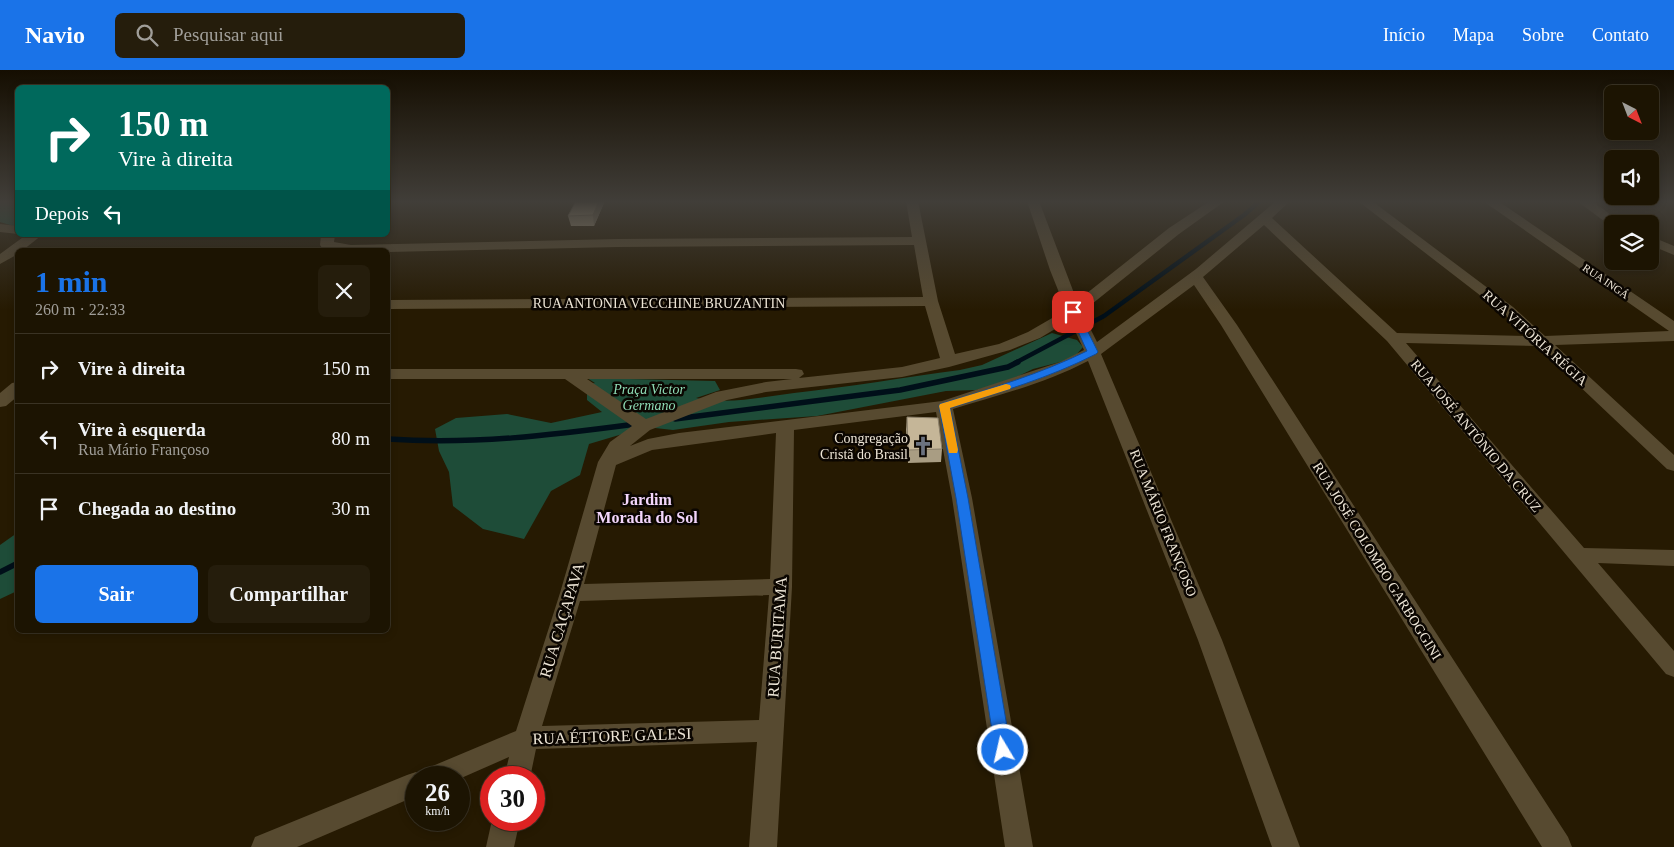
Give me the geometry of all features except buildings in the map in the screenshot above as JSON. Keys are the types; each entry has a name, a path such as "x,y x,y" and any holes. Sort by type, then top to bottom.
{"street":[{"path":"17,248 32,237"},
{"path":"918,237 931,301 949,362"},
{"name":"RUA MÁRIO FRANÇOSO","path":"1044,237 1073,312 1093,352 1210,640 1286,847"},
{"path":"607,462 617,446 644,426 722,396 766,388 902,372 1004,347 1034,335 1073,312 1166,237"},
{"path":"607,462 648,446 679,439 944,406 1022,382 1066,366 1093,352 1195,276 1240,237"},
{"name":"RUA JOSÉ ANTÔNIO DA CRUZ","path":"1286,237 1393,338 1674,667"},
{"name":"RUA VITÓRIA RÉGIA","path":"1412,237 1508,310 1674,465"},
{"name":"RUA INGÁ","path":"1542,237 1674,328"},
{"path":"327,240 342,248"},
{"path":"390,249 618,243 919,241"},
{"path":"1659,244 1674,251"},
{"path":"0,260 15,249"},
{"name":"RUA JOSÉ COLOMBO GARBOGGINI","path":"1195,276 1229,325 1558,847"},
{"name":"RUA ANTONIA VECCHINE BRUZANTIN","path":"390,305 931,301"},
{"path":"1393,338 1541,341 1674,336"},
{"path":"390,374 902,372"},
{"path":"567,373 644,426"},
{"path":"0,402 15,390"},
{"path":"944,406 962,498 1019,847"},
{"name":"RUA BURITAMA","path":"763,847 781,587 785,426"},
{"name":"RUA CAÇAPAVA","path":"520,766 526,738 571,593 607,462"},
{"path":"1577,555 1674,558"},
{"path":"571,593 781,587"},
{"name":"RUA ÉTTORE GALESI","path":"460,766 526,738 770,731"},
{"path":"265,847 405,789"},
{"path":"500,847 504,831"}],"green space":[{"name":"Praça Victor Germano","path":"1052,333 1077,340 1083,347 1077,354 1064,361 1033,369 1006,382 976,390 946,391 817,416 729,422 673,430 646,427 589,444 580,475 551,491 524,539 483,529 453,506 449,472 439,451 435,429 456,418 507,414 551,423 602,412 587,400 587,384 595,383 587,378 715,381 720,390 696,398 721,401 745,400 960,370 982,365"},
{"path":"15,534 15,592 0,599 0,545"}],"waterway":[{"path":"1015,363 1104,316 1213,237"},
{"path":"675,419 900,390 1008,367 1018,362"},
{"path":"390,439 419,441 481,440 636,424"},
{"path":"0,572 15,564"}],"slow traffic":[{"path":"953,450 944,406 1006,387"}],"place":[{"name":"Congregação Cristã do Brasil","path":"923,446"}],"district":[{"name":"Jardim Morada do Sol","path":"647,508"}],"route":[{"path":"1003,750 962,498 944,406 1013,385 1066,366 1093,352 1073,312"}]}
